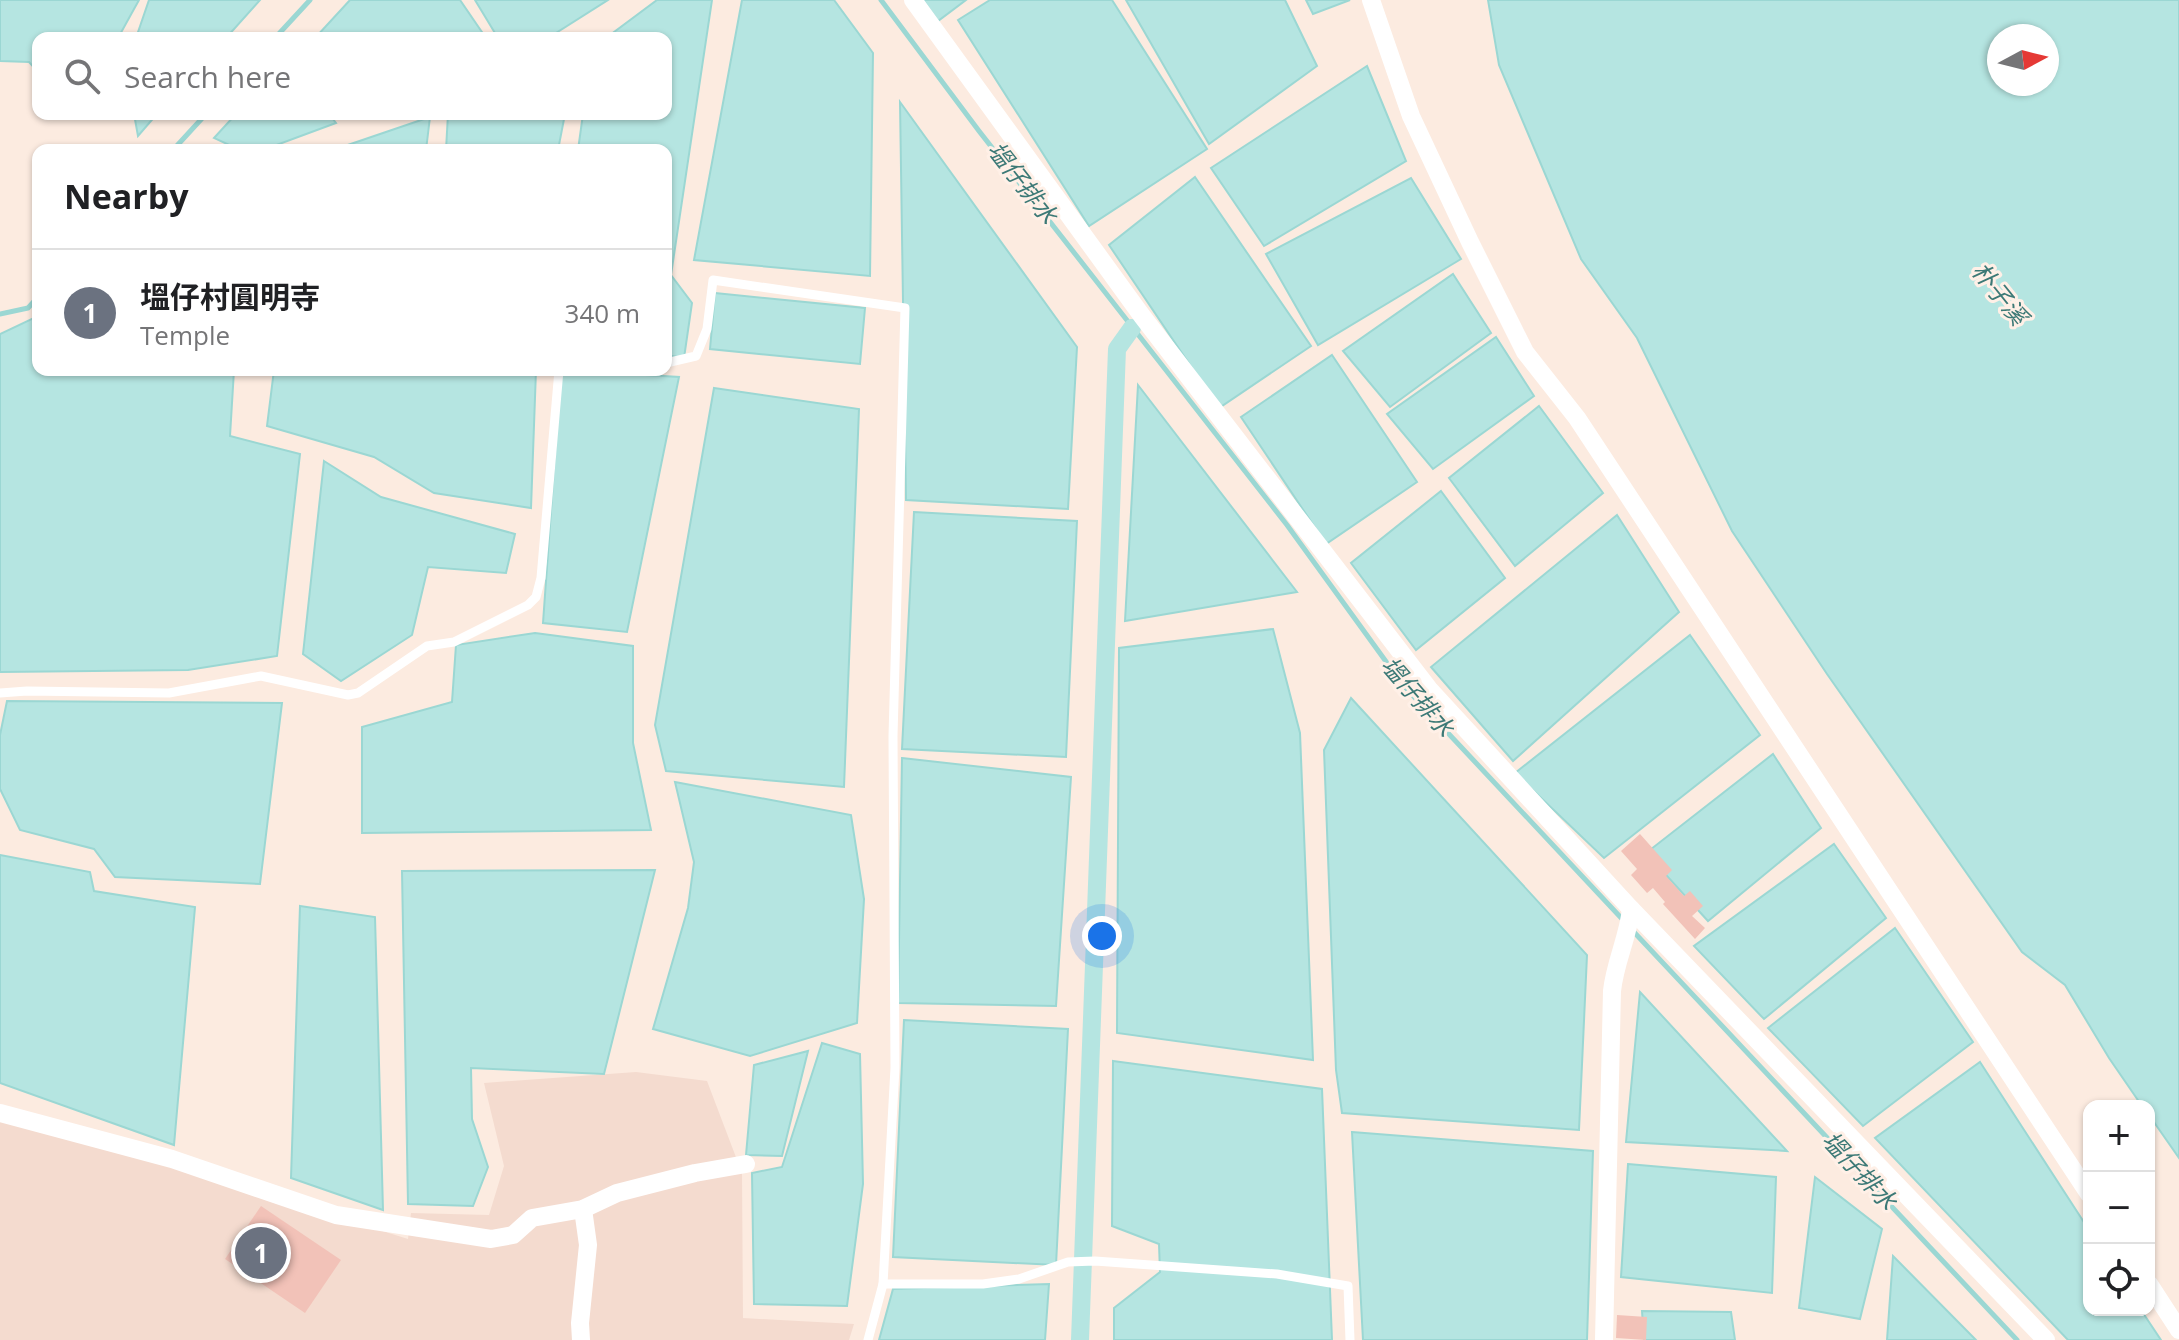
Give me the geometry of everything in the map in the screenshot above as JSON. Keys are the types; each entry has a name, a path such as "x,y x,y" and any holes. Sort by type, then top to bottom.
{"street":[{"path":"913,0 1142,316 1429,689 1631,909 2046,1340"},
{"path":"1371,0 1411,116 1525,352 1577,418 2083,1185"},
{"path":"1604,1340 1612,991 1614,967 1628,934 1631,909"},
{"path":"0,1113 172,1159 336,1215 491,1239 513,1235 532,1218 583,1209 617,1193 695,1173 746,1164"},
{"path":"581,1340 588,1245 583,1209"},
{"path":"2155,1293 2179,1330"}],"lane":[{"path":"672,362 696,356 707,329 713,280 905,308 893,736 895,1068 883,1284 868,1340"},
{"path":"0,693 169,693 261,676 348,695 358,693 427,646 454,642 528,605 536,597 541,578 558,376"},
{"path":"883,1284 983,1284 1019,1279 1068,1262 1095,1261 1277,1274 1348,1286 1350,1340"}],"shaded area":[{"path":"636,1072 707,1081 742,1173 743,1318 854,1324 849,1340 0,1340 0,1111 408,1239 411,1213 489,1215 504,1166 484,1083"}],"water":[{"path":"0,0 139,0 121,32 32,32 32,65 29,62 0,61"},
{"path":"149,0 260,0 231,32 138,32"},
{"path":"350,0 460,0 482,32 321,32"},
{"path":"475,0 608,0 557,32 494,32"},
{"path":"657,0 712,0 672,268 672,144 579,144 582,120 672,120 672,32 614,32"},
{"path":"742,0 834,0 873,53 870,276 694,260"},
{"path":"923,0 966,0 938,21"},
{"path":"990,0 1112,0 1207,149 1089,226 958,20"},
{"path":"1126,0 1285,0 1317,66 1209,144"},
{"path":"1306,0 1350,0 1313,14"},
{"name":"朴子溪","path":"1488,0 2179,0 2179,1158 2155,1124 2155,1100 2138,1100 2065,985 2022,952 1827,674 1732,531 1637,338 1581,259 1499,65"},
{"path":"1367,66 1406,161 1264,246 1211,168"},
{"path":"900,102 1077,347 1068,509 906,500"},
{"path":"135,120 152,120 138,136"},
{"path":"230,120 334,120 336,123 279,144 227,144 214,138"},
{"path":"421,120 430,120 427,144 351,144"},
{"path":"448,120 564,120 559,144 446,144"},
{"path":"1195,177 1311,346 1219,408 1109,245"},
{"path":"1411,178 1461,259 1318,345 1266,254"},
{"path":"1453,274 1491,333 1390,407 1343,351"},
{"path":"672,276 692,303 684,358 672,356"},
{"path":"715,293 865,308 860,364 710,349"},
{"path":"32,319 32,376 234,376 230,436 300,454 277,656 188,670 0,672 0,334"},
{"path":"1496,337 1534,396 1433,469 1387,414"},
{"path":"1332,355 1417,482 1326,544 1241,417"},
{"path":"273,376 536,376 531,508 434,493 374,457 267,426"},
{"path":"561,376 679,377 627,632 543,623"},
{"path":"1138,385 1297,592 1125,621"},
{"path":"714,388 859,409 844,787 666,771 655,725"},
{"path":"1539,406 1603,493 1515,566 1449,478"},
{"path":"324,461 381,497 515,534 506,573 428,567 412,635 341,681 303,654"},
{"path":"1441,491 1505,578 1416,650 1351,563"},
{"path":"914,512 1077,521 1066,757 902,749"},
{"path":"1617,515 1679,612 1513,761 1431,667"},
{"path":"1273,629 1300,733 1313,1060 1117,1033 1119,648"},
{"path":"535,633 633,646 633,743 651,830 362,833 362,727 452,702 456,645"},
{"path":"1690,635 1760,735 1604,858 1515,773"},
{"path":"1351,698 1587,955 1579,1130 1342,1113 1336,1070 1324,750"},
{"path":"7,701 282,703 260,884 115,877 94,849 20,830 0,789 0,735"},
{"path":"1773,754 1821,828 1708,921 1646,853"},
{"path":"902,758 1071,777 1056,1006 898,1003"},
{"path":"675,782 851,815 864,899 857,1023 750,1056 653,1029 688,908 694,862"},
{"path":"1834,844 1886,918 1764,1019 1694,946"},
{"path":"0,855 90,872 94,891 195,907 174,1145 0,1083"},
{"path":"655,870 604,1074 471,1068 472,1119 488,1167 473,1206 408,1204 402,871"},
{"path":"300,906 375,917 383,1210 291,1178"},
{"path":"1895,928 1973,1042 1863,1126 1768,1028"},
{"path":"1640,992 1787,1151 1626,1142"},
{"path":"904,1020 1068,1029 1056,1265 893,1257"},
{"path":"822,1043 860,1054 863,1184 847,1306 754,1304 752,1173 782,1167"},
{"path":"808,1051 782,1156 746,1155 754,1065"},
{"path":"1113,1061 1322,1089 1332,1340 1114,1340 1114,1308 1160,1272 1159,1244 1112,1226"},
{"path":"1980,1062 2083,1221 2083,1316 2145,1316 2161,1340 2068,1340 1875,1138"},
{"path":"1352,1132 1593,1151 1587,1340 1363,1340"},
{"path":"1628,1164 1776,1177 1772,1293 1621,1277"},
{"path":"1815,1177 1882,1229 1860,1319 1799,1308"},
{"path":"1893,1256 1976,1340 1887,1340"},
{"path":"1049,1284 1045,1340 879,1340 893,1289"},
{"path":"1642,1311 1731,1312 1735,1340 1644,1340"}],"building":[{"path":"1640,834 1672,870 1666,876 1684,896 1690,891 1703,906 1692,916 1705,928 1695,939 1663,904 1665,902 1653,888 1647,893 1631,875 1637,869 1621,851"},
{"path":"261,1206 341,1260 305,1313 225,1259"},
{"path":"1617,1315 1647,1317 1646,1340 1616,1338"}],"waterway":[{"path":"281,32 310,0"},
{"name":"塭仔排水","path":"881,0 979,131 1287,525 1403,685 1625,922"},
{"path":"178,144 200,120"},
{"path":"0,314 28,308 32,304"},
{"path":"1080,1340 1117,349 1132,328"},
{"name":"塭仔排水","path":"1632,930 2017,1340"}],"place":[{"name":"塭仔村圓明寺","path":"261,1253"}]}
